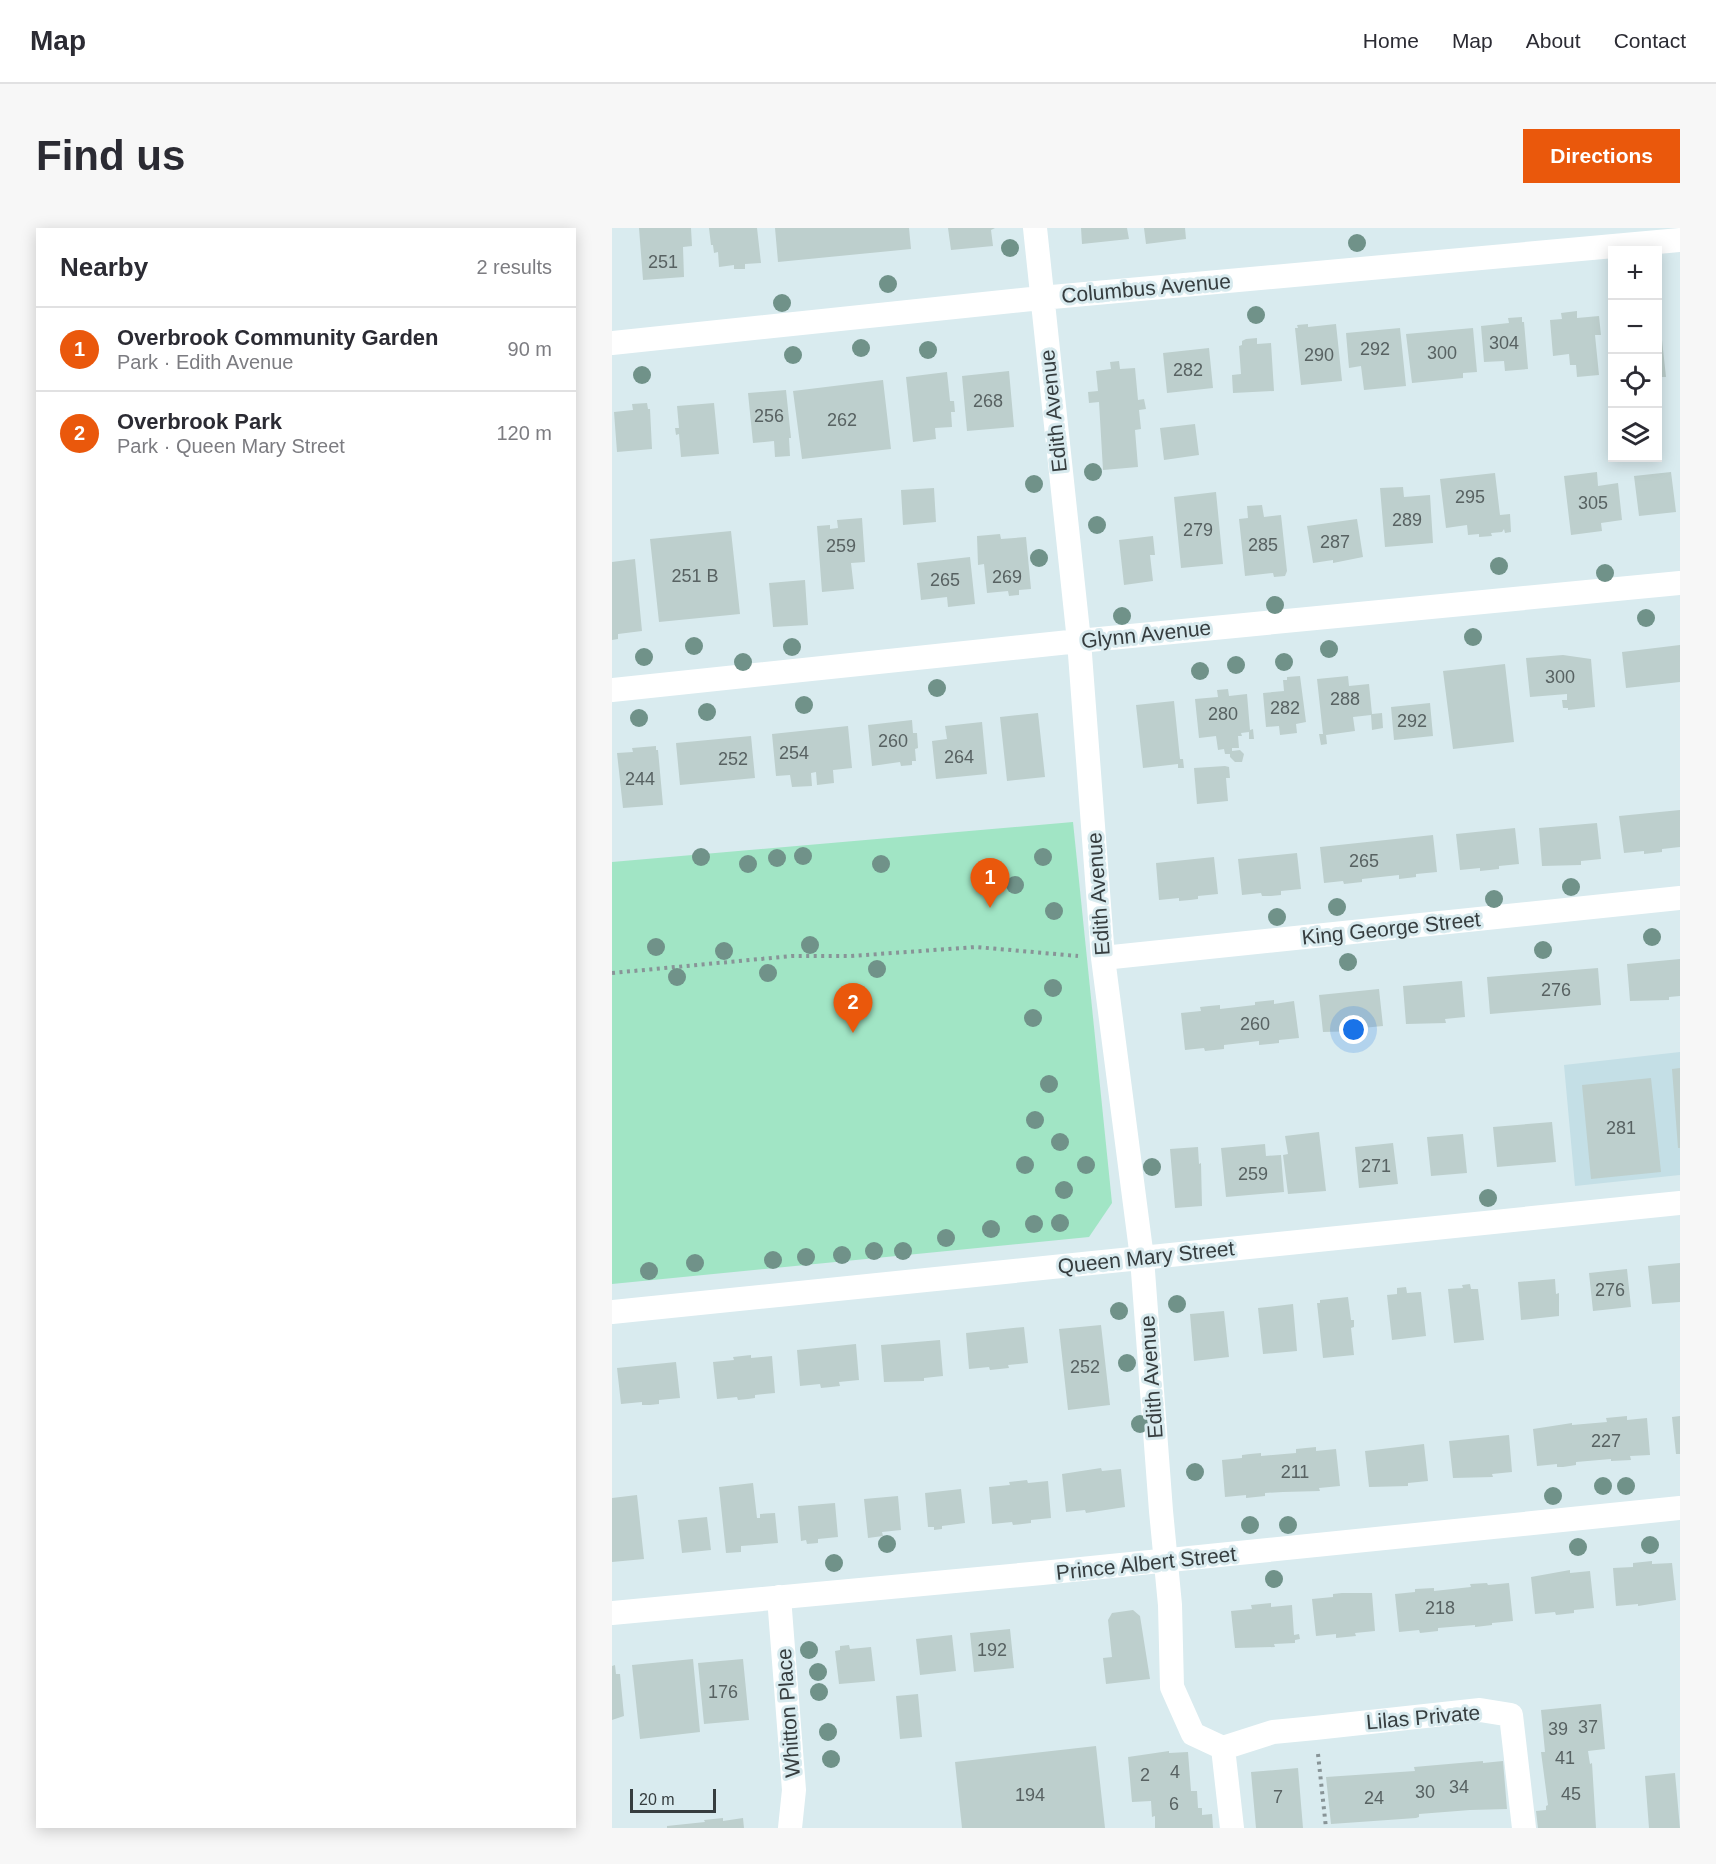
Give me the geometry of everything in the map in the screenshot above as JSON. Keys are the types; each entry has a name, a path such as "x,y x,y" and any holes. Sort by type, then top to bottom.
{"street":[{"name":"Edith Avenue","path":"1035,228 1079,641 1103,958 1143,1258 1170,1605 1172,1687 1193,1734 1223,1748"},
{"name":"Columbus Avenue","path":"612,343 1041,298 1680,240"},
{"name":"Glynn Avenue","path":"612,690 1079,641 1680,583"},
{"name":"King George Street","path":"1103,958 1680,898"},
{"name":"Queen Mary Street","path":"612,1312 1680,1203"},
{"name":"Prince Albert Street","path":"612,1613 1680,1508"},
{"name":"Whitton Place","path":"779,1597 794,1790 790,1828"},
{"name":"Lilas Private","path":"1223,1748 1273,1732 1480,1710 1511,1715 1524,1828"},
{"path":"1223,1748 1232,1828"}],"path":[{"path":"612,973 792,956 851,956 976,947 1103,958"},
{"path":"1315,1728 1326,1828"}],"shaded area":[{"path":"1680,1052 1680,1175 1575,1186 1564,1065"}],"green space":[{"path":"1073,822 1112,1203 1089,1237 612,1284 612,862"}],"building":[{"path":"639,228 691,228 692,246 683,247 684,277 643,280"},
{"path":"709,228 757,228 761,263 745,264 745,269 734,269 734,265 719,267 718,252 714,253 713,245 711,245"},
{"path":"775,228 909,228 911,249 778,262"},
{"path":"948,228 995,228 991,230 993,246 951,250"},
{"path":"1081,228 1127,228 1129,239 1082,244"},
{"path":"1144,228 1185,228 1186,239 1146,244"},
{"path":"1577,311 1577,318 1599,316 1601,335 1595,335 1599,375 1577,377 1576,365 1570,365 1569,354 1553,356 1550,320 1562,319 1561,313"},
{"path":"1522,317 1528,369 1505,371 1504,361 1484,362 1481,326 1509,323 1508,318"},
{"path":"1308,324 1308,327 1336,324 1342,381 1301,385 1295,328 1298,328 1297,325"},
{"path":"1400,328 1406,386 1364,390 1361,366 1349,368 1346,333"},
{"path":"1473,328 1477,372 1463,373 1463,378 1412,383 1406,334"},
{"path":"1257,338 1257,344 1271,343 1274,391 1233,393 1232,375 1241,374 1239,346 1246,339"},
{"path":"1662,340 1666,377 1662,377"},
{"path":"1209,348 1213,388 1167,393 1163,353"},
{"path":"1119,361 1120,369 1135,368 1138,400 1144,399 1146,409 1139,410 1141,429 1135,430 1138,467 1103,470 1099,402 1089,403 1088,392 1098,391 1096,371 1111,369 1110,362"},
{"path":"1009,371 1014,427 967,431 962,376"},
{"path":"947,372 950,401 954,401 955,412 951,412 952,427 935,428 936,439 913,442 906,377"},
{"path":"883,380 891,449 802,459 793,391"},
{"path":"786,390 791,438 789,438 790,456 775,457 774,441 753,443 748,393"},
{"path":"647,403 650,409 652,449 617,452 614,412 633,410 632,404"},
{"path":"714,403 719,454 681,457 679,434 676,435 675,428 679,428 677,406"},
{"path":"1195,424 1199,455 1164,460 1160,428"},
{"path":"1597,472 1598,486 1618,483 1622,520 1601,523 1602,531 1571,535 1564,476"},
{"path":"1671,472 1676,512 1639,516 1634,476"},
{"path":"1495,473 1500,515 1510,514 1511,532 1505,533 1504,529 1502,532 1491,533 1492,536 1479,537 1479,534 1468,535 1467,525 1446,528 1440,479"},
{"path":"1403,487 1404,497 1430,495 1433,543 1385,547 1380,488"},
{"path":"934,488 936,522 903,525 901,490"},
{"path":"1216,492 1223,564 1181,568 1174,497"},
{"path":"1262,505 1264,517 1281,515 1287,571 1285,576 1274,577 1273,573 1245,576 1239,519 1248,518 1247,506"},
{"path":"862,518 865,562 851,563 854,589 822,592 817,526 830,525 830,529 838,528 837,520"},
{"path":"1357,519 1363,557 1333,563 1333,560 1313,563 1307,526"},
{"path":"731,531 740,614 659,622 650,539"},
{"path":"1000,534 1001,539 1026,537 1031,589 1019,590 1019,595 1009,596 1008,591 987,593 984,564 978,565 977,536"},
{"path":"1153,536 1155,555 1150,555 1153,581 1124,585 1119,540"},
{"path":"970,557 975,604 948,607 947,597 921,600 917,563"},
{"path":"635,559 642,631 618,634 618,639 612,640 612,562"},
{"path":"805,580 808,625 773,627 769,583"},
{"path":"1680,645 1680,682 1626,688 1622,652"},
{"path":"1563,655 1591,659 1595,707 1568,710 1568,708 1563,708 1562,700 1567,700 1567,694 1530,697 1526,658"},
{"path":"1505,664 1514,742 1453,749 1443,671"},
{"path":"1300,676 1306,722 1296,724 1297,733 1280,735 1279,726 1266,727 1263,693 1284,691 1283,680 1287,680 1287,677"},
{"path":"1348,676 1349,686 1369,684 1372,714 1382,713 1383,728 1372,730 1371,715 1353,717 1355,731 1326,735 1327,744 1321,745 1319,734 1323,734 1317,679"},
{"path":"1228,689 1229,696 1247,694 1250,730 1253,729 1254,739 1249,739 1249,732 1241,733 1242,736 1238,736 1239,748 1232,748 1232,751 1240,750 1244,754 1242,762 1235,762 1230,754 1225,754 1224,749 1218,750 1216,736 1199,738 1195,699 1218,697 1217,690"},
{"path":"1174,701 1180,759 1183,759 1184,768 1178,768 1178,764 1143,768 1136,705"},
{"path":"1430,703 1433,736 1394,740 1391,707"},
{"path":"1038,713 1045,777 1007,781 1000,717"},
{"path":"912,720 913,733 917,733 916,761 912,761 912,765 901,766 900,762 872,766 868,725"},
{"path":"982,722 987,774 936,779 932,741 947,739 945,726"},
{"path":"848,726 852,768 833,770 834,783 817,785 816,772 811,773 812,786 792,787 790,775 776,776 772,734"},
{"path":"751,736 755,778 680,785 676,743"},
{"path":"656,746 663,805 623,808 617,753 633,752 632,748"},
{"path":"1229,767 1230,778 1226,778 1228,801 1197,804 1194,768"},
{"path":"1680,810 1680,847 1644,854 1644,851 1624,853 1619,816"},
{"path":"1597,823 1601,859 1581,861 1581,865 1542,866 1539,828"},
{"path":"1515,828 1519,864 1480,871 1480,868 1460,870 1456,834"},
{"path":"1433,835 1437,872 1416,874 1416,877 1399,879 1399,875 1362,879 1362,882 1344,884 1343,881 1324,883 1320,847"},
{"path":"1297,853 1301,889 1281,891 1281,895 1262,896 1261,893 1242,895 1238,859"},
{"path":"1214,857 1218,894 1198,896 1198,899 1190,900 1179,901 1179,898 1159,900 1156,863"},
{"path":"1680,959 1680,996 1669,997 1669,1000 1630,1001 1627,964"},
{"path":"1598,968 1601,1005 1490,1014 1487,977"},
{"path":"1462,981 1465,1017 1445,1019 1446,1023 1406,1024 1403,986"},
{"path":"1379,989 1383,1026 1362,1028 1362,1031 1323,1032 1319,995"},
{"path":"1274,1000 1274,1004 1294,1001 1299,1038 1259,1045 1259,1041 1224,1045 1224,1049 1205,1051 1204,1048 1185,1050 1181,1013 1201,1011 1200,1007 1220,1005 1220,1009 1255,1005 1255,1002"},
{"path":"1680,1068 1680,1148 1678,1148 1672,1069"},
{"path":"1651,1078 1661,1172 1591,1179 1582,1085"},
{"path":"1552,1122 1556,1162 1497,1167 1493,1127"},
{"path":"1319,1132 1326,1191 1288,1194 1283,1155 1288,1154 1285,1136"},
{"path":"1463,1134 1467,1173 1431,1176 1427,1137"},
{"path":"1393,1143 1398,1184 1359,1188 1355,1147"},
{"path":"1265,1144 1266,1156 1281,1155 1284,1192 1226,1197 1221,1148"},
{"path":"1198,1147 1199,1164 1201,1163 1202,1206 1175,1208 1170,1149"},
{"path":"1680,1263 1680,1302 1652,1304 1648,1266"},
{"path":"1627,1269 1631,1307 1593,1311 1589,1273"},
{"path":"1555,1279 1556,1294 1559,1293 1559,1316 1521,1320 1518,1282"},
{"path":"1470,1284 1471,1289 1478,1289 1484,1340 1454,1343 1448,1289 1463,1288 1462,1285"},
{"path":"1406,1287 1407,1293 1421,1292 1426,1336 1392,1340 1387,1295 1397,1294 1397,1288"},
{"path":"1348,1297 1351,1320 1354,1320 1354,1327 1351,1328 1354,1355 1323,1358 1317,1303 1320,1303 1320,1300"},
{"path":"1293,1304 1297,1351 1263,1354 1258,1308"},
{"path":"1224,1311 1229,1357 1194,1361 1190,1314"},
{"path":"1101,1325 1110,1405 1068,1410 1059,1329"},
{"path":"1024,1327 1028,1363 990,1370 989,1367 969,1369 966,1333"},
{"path":"940,1340 943,1376 924,1378 924,1381 884,1382 881,1345"},
{"path":"856,1344 859,1380 839,1382 840,1386 831,1387 821,1388 820,1384 800,1386 797,1350"},
{"path":"751,1355 751,1358 772,1356 775,1393 755,1395 755,1398 748,1399 738,1400 737,1397 717,1399 713,1362 734,1360 733,1357"},
{"path":"676,1362 680,1398 659,1400 659,1404 650,1405 642,1405 642,1402 621,1404 617,1368"},
{"path":"1627,1416 1627,1420 1647,1418 1650,1455 1630,1456 1631,1460 1576,1462 1576,1465 1563,1467 1557,1467 1557,1464 1537,1466 1533,1429 1572,1423 1572,1425 1607,1422 1606,1418"},
{"path":"1680,1416 1680,1454 1676,1454 1672,1417"},
{"path":"1509,1435 1512,1472 1492,1474 1493,1477 1453,1478 1449,1441"},
{"path":"1424,1444 1428,1481 1408,1483 1408,1486 1369,1487 1365,1451"},
{"path":"1316,1447 1316,1451 1336,1449 1340,1486 1319,1488 1320,1491 1265,1493 1265,1496 1246,1498 1246,1495 1225,1497 1222,1460 1242,1458 1242,1455 1250,1454 1261,1453 1261,1456 1296,1453 1296,1449"},
{"path":"1101,1468 1102,1471 1121,1469 1125,1507 1086,1513 1085,1510 1066,1512 1062,1474"},
{"path":"1027,1480 1028,1483 1048,1481 1051,1518 1013,1525 1012,1522 992,1524 989,1487 1010,1485 1009,1482"},
{"path":"753,1483 757,1518 760,1518 760,1514 775,1513 778,1543 741,1546 741,1552 726,1553 719,1487"},
{"path":"961,1489 965,1523 942,1526 942,1529 934,1530 934,1527 928,1527 925,1493"},
{"path":"637,1495 644,1559 612,1562 612,1498"},
{"path":"898,1496 901,1530 882,1532 883,1536 868,1538 864,1499"},
{"path":"835,1503 838,1537 818,1539 818,1543 807,1544 806,1540 801,1541 798,1506"},
{"path":"707,1517 711,1550 682,1553 678,1520"},
{"path":"1652,1561 1652,1564 1672,1563 1676,1600 1638,1606 1638,1604 1616,1606 1613,1568 1633,1567 1633,1563"},
{"path":"1570,1570 1570,1573 1590,1571 1594,1608 1556,1615 1555,1612 1535,1614 1531,1577"},
{"path":"1487,1583 1488,1585 1509,1583 1513,1621 1475,1627 1475,1625 1438,1628 1438,1631 1420,1633 1419,1630 1399,1632 1395,1594 1415,1592 1415,1589 1434,1588 1434,1591"},
{"path":"1372,1593 1375,1631 1336,1638 1336,1634 1316,1636 1312,1599 1333,1597 1333,1594"},
{"path":"1271,1603 1271,1607 1292,1605 1294,1635 1299,1634 1300,1639 1295,1640 1295,1643 1274,1644 1275,1647 1235,1648 1231,1611 1252,1609 1251,1605"},
{"path":"1133,1610 1140,1616 1150,1679 1106,1684 1103,1658 1112,1657 1108,1620 1112,1613"},
{"path":"1010,1629 1014,1668 974,1672 970,1633"},
{"path":"952,1635 956,1671 920,1675 916,1639"},
{"path":"849,1645 850,1649 871,1647 875,1681 839,1684 835,1651 840,1650 840,1646"},
{"path":"693,1659 700,1732 640,1739 632,1665"},
{"path":"743,1659 749,1720 704,1724 698,1663"},
{"path":"615,1665 616,1674 620,1674 624,1716 612,1720 612,1666"},
{"path":"918,1694 922,1737 900,1739 896,1696"},
{"path":"1601,1704 1605,1749 1588,1751 1590,1764 1592,1763 1596,1828 1538,1828 1536,1811 1546,1810 1548,1805 1541,1752 1545,1752 1541,1710"},
{"path":"1096,1746 1105,1828 962,1828 955,1762"},
{"path":"1169,1751 1169,1753 1188,1752 1191,1791 1197,1791 1198,1808 1202,1808 1202,1815 1212,1814 1213,1828 1155,1828 1151,1801 1132,1802 1128,1757"},
{"path":"1483,1761 1483,1763 1503,1761 1507,1809 1419,1814 1416,1818 1331,1824 1326,1777 1415,1771 1414,1767"},
{"path":"1298,1768 1303,1828 1256,1828 1251,1772"},
{"path":"1675,1773 1680,1828 1649,1828 1645,1776"},
{"path":"723,1818 723,1821 743,1818 744,1828 667,1828 667,1826"}],"place":[{"name":"Overbrook Community Garden","path":"990,908"},
{"name":"Overbrook Park","path":"853,1033"}]}
